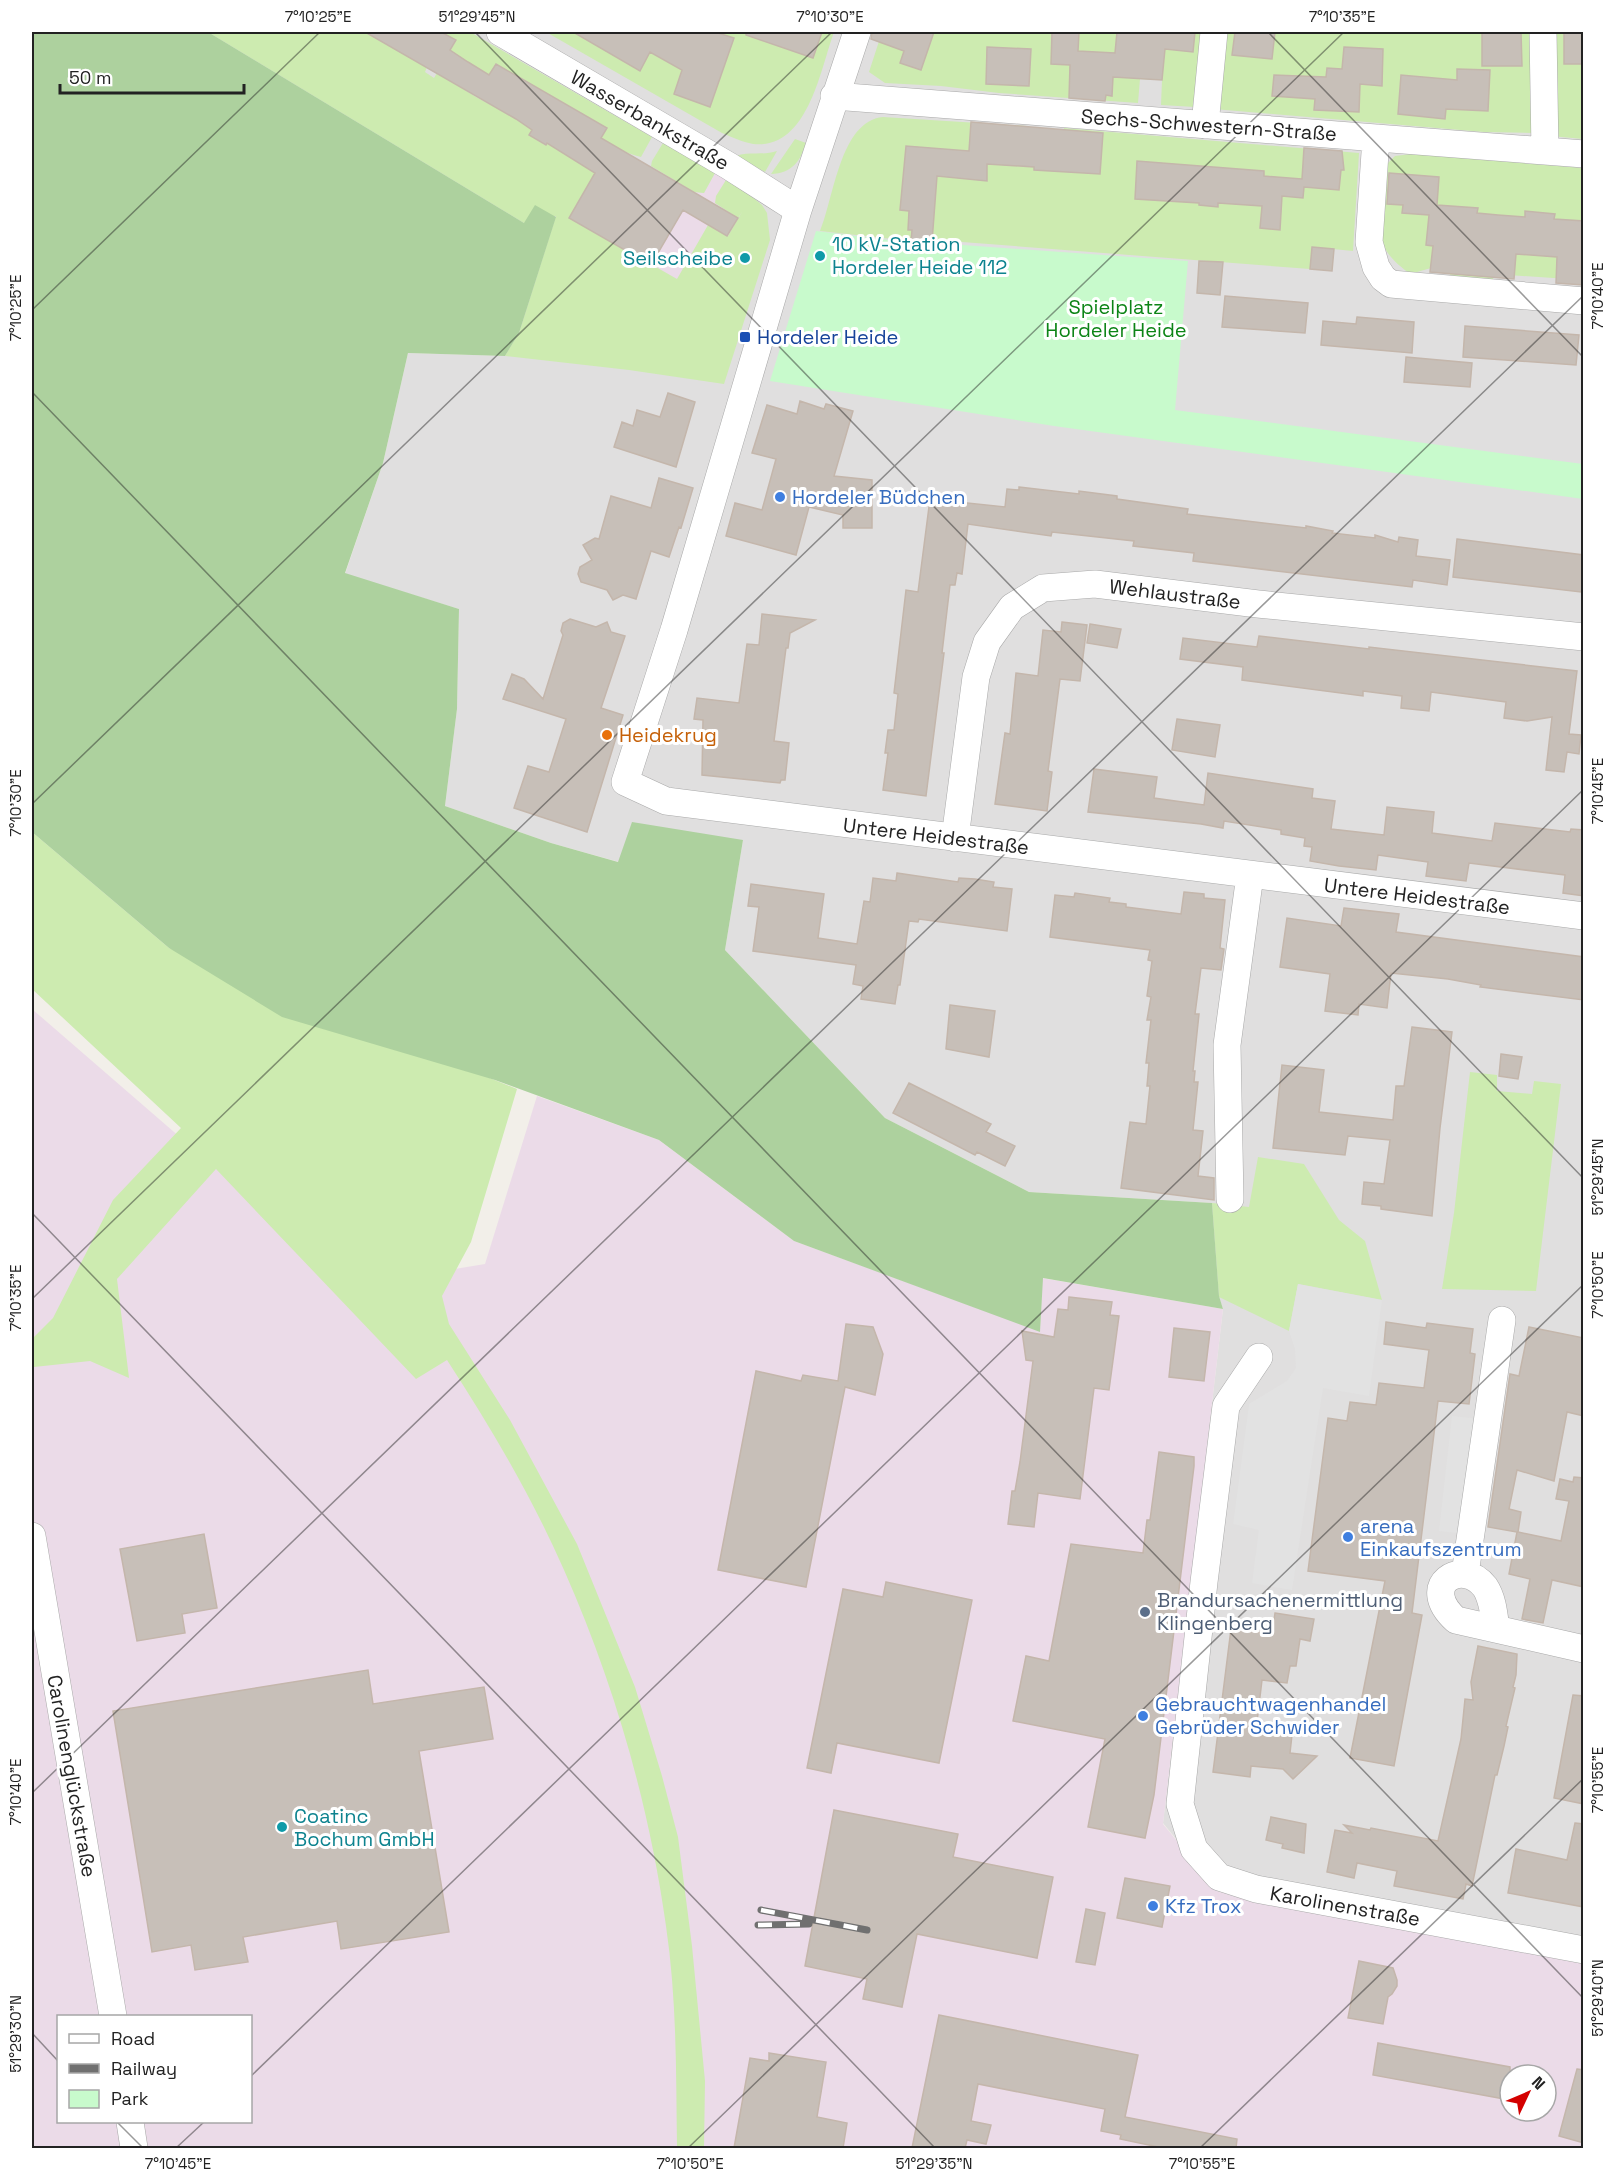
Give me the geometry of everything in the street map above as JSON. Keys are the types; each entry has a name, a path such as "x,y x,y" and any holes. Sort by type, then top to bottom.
{"street":[{"name":"Wasserbankstraße","path":"500,32 729,166 798,210"},
{"path":"798,210 857,32"},
{"path":"1205,125 1214,32"},
{"path":"1543,32 1545,151"},
{"name":"Sechs-Schwestern-Straße","path":"834,96 1584,154"},
{"path":"1376,138 1369,242 1376,267 1383,278 1392,284 1584,301"},
{"name":"Untere Heidestraße","path":"798,210 674,630 626,782 666,801 1584,916"},
{"name":"Wehlaustraße","path":"955,838 976,677 987,642 1011,607 1042,588 1095,584 1258,604 1584,637"},
{"path":"1230,1199 1227,1045 1250,875"},
{"path":"1465,1574 1502,1320"},
{"name":"Karolinenstraße","path":"1259,1357 1226,1406 1180,1804 1194,1849 1219,1877 1256,1889 1584,1950"},
{"name":"Carolinenglückstraße","path":"32,1536 113,2015"},
{"path":"1496,1629 1492,1603 1484,1587 1465,1574 1454,1575 1443,1586 1440,1599 1446,1610 1456,1620 1584,1649"},
{"path":"130,2123 134,2148"}],"shaded area":[{"path":"208,32 1583,32 1583,1964 1219,1892 1163,1823 1223,1309 1219,1297 1212,1203 1029,1192 885,1118 725,950 743,840 619,862 551,843 445,806 457,709 459,609 345,574 383,463 408,353 506,356 524,223"},
{"path":"734,169 715,203 719,207 677,280 651,265 694,192 704,193 715,173"},
{"path":"32,1009 352,1286 485,1264 537,1096 659,1140 794,1241 1040,1331 1042,1278 1223,1309 1163,1824 1219,1892 1583,1964 1583,2148 32,2148"},
{"path":"1298,1284 1382,1300 1369,1396 1323,1388 1292,1590 1252,1583 1259,1530 1233,1524 1249,1404 1287,1381 1296,1368 1295,1349 1289,1331"},
{"path":"1452,1416 1480,1419 1467,1534 1439,1531"}],"green space":[{"path":"32,32 208,32 524,223 535,205 556,217 519,333 505,356 408,353 383,463 345,573 459,609 457,709 445,806 551,843 618,862 632,822 743,840 725,950 885,1118 1029,1192 1212,1203 1219,1296 1223,1309 1043,1278 1040,1332 794,1241 659,1140 495,1080 282,1017 169,948 32,832"},
{"path":"208,32 365,32 382,41 387,32 409,32 398,51 427,67 425,72 434,78 456,41 441,32 470,32 652,137 641,157 600,141 607,128 496,64 489,75 457,55 444,77 533,127 529,135 545,145 549,138 601,164 614,243 677,279 708,225 728,236 742,212 738,218 715,203 716,196 726,180 751,196 762,205 767,213 770,240 724,384 629,370 505,356 519,333 556,216 524,223"},
{"path":"546,32 834,32 817,86 799,121 787,134 772,142 753,144 722,133"},
{"path":"882,32 1204,32 1195,107 1161,105 1162,80 1140,79 1138,103 885,83 869,72"},
{"path":"1223,32 1533,32 1534,133 1484,132 1214,109"},
{"path":"1550,32 1583,32 1583,139 1551,136"},
{"path":"883,117 1027,126 1026,149 1063,135 1064,128 1359,153 1353,251 1312,247 1310,269 949,241 928,243 820,231 848,146 857,132 869,122"},
{"path":"795,139 806,143 798,161 790,169 771,174"},
{"path":"663,143 715,173 704,193 694,192 651,166"},
{"path":"777,151 765,172 736,156 767,153"},
{"path":"1411,154 1583,168 1583,280 1494,274 1492,284 1450,281 1450,271 1431,268 1410,274 1395,262 1386,250 1382,230 1387,164 1395,156"},
{"name":"Spielplatz Hordeler Heide","path":"816,231 929,245 949,244 1188,261 1175,410 1583,464 1583,499 1054,426 770,381"},
{"path":"32,832 169,948 517,1089 471,1242 442,1296 449,1324 510,1420 577,1544 635,1687 678,1837 692,1946 705,2081 704,2148 677,2148 676,2065 670,1954 650,1835 614,1700 599,1656 552,1543 510,1462 447,1360 416,1379 216,1169 117,1279 129,1378 90,1361 34,1367 32,1339 53,1318 113,1200 181,1128 32,989"},
{"path":"1470,1072 1497,1075 1497,1091 1532,1094 1534,1081 1561,1084 1536,1291 1442,1289 1454,1213"},
{"path":"1258,1157 1304,1164 1339,1220 1365,1241 1382,1300 1298,1284 1289,1331 1219,1297 1212,1203 1249,1207"}],"building":[{"path":"365,32 441,32 456,40 450,50 468,62 489,75 496,64 607,128 601,138 738,218 727,236 683,210 651,265 569,218 595,173 547,143 546,145 529,135 532,130 516,119"},
{"path":"573,32 715,32 734,38 710,107 674,94 682,70 650,52 640,71"},
{"path":"746,32 822,32 813,58 746,35"},
{"path":"872,32 934,32 921,70 900,63 904,51 871,39"},
{"path":"1052,32 1079,32 1078,51 1115,53 1117,32 1195,32 1193,52 1165,49 1162,80 1113,77 1112,96 1106,95 1105,101 1069,98 1070,65 1051,64"},
{"path":"1235,32 1275,32 1272,59 1232,55"},
{"path":"1482,32 1521,32 1522,66 1482,66"},
{"path":"1564,32 1584,32 1584,64 1564,64"},
{"path":"987,47 1031,49 1029,86 986,84"},
{"path":"1344,47 1383,49 1382,86 1360,84 1359,112 1314,110 1315,99 1272,96 1274,75 1326,77 1327,68 1342,69"},
{"path":"1457,69 1490,70 1488,111 1446,109 1445,119 1398,114 1401,75 1457,80"},
{"path":"971,122 1103,133 1100,174 1034,170 1034,167 987,164 987,181 937,176 932,242 911,241 912,230 908,230 909,211 900,210 906,146 969,151"},
{"path":"1304,148 1342,151 1344,170 1341,170 1339,190 1304,187 1303,198 1282,196 1280,230 1260,228 1262,206 1218,203 1218,207 1199,205 1199,203 1135,199 1137,161 1264,171 1264,176 1302,179"},
{"path":"1389,173 1439,177 1437,205 1478,208 1477,213 1498,215 1525,217 1525,211 1555,214 1554,219 1584,221 1584,285 1556,283 1557,257 1516,254 1514,279 1430,272 1433,246 1426,245 1429,215 1402,213 1403,205 1387,204"},
{"path":"1312,247 1334,249 1332,271 1310,269"},
{"path":"1199,261 1223,262 1220,295 1197,293"},
{"path":"1225,296 1308,303 1305,333 1222,327"},
{"path":"1357,317 1414,322 1412,353 1321,345 1323,321 1356,324"},
{"path":"1465,326 1579,335 1576,365 1463,357"},
{"path":"1406,357 1472,363 1470,387 1404,382"},
{"path":"668,393 695,402 676,467 614,447 622,422 633,426 637,410 660,417"},
{"path":"800,401 824,409 826,404 853,411 834,476 872,480 872,528 843,528 843,515 809,507 796,555 726,536 735,503 762,510 776,459 752,453 767,405 797,414"},
{"path":"659,478 693,488 681,528 679,527 669,557 651,551 636,599 623,595 613,600 607,590 581,582 578,574 580,567 592,560 583,545 595,538 599,539 611,496 651,508"},
{"path":"1019,487 1117,496 1117,499 1188,509 1187,514 1306,528 1306,526 1333,531 1332,533 1375,538 1375,535 1398,542 1399,537 1418,540 1416,556 1450,560 1447,585 1413,580 1412,587 1193,561 1194,553 1133,546 1134,541 1052,532 1051,536 968,524 962,574 957,573 955,585 950,585 926,796 883,790 888,753 885,753 888,730 894,730 898,694 894,693 906,590 918,592 930,499 1005,507 1007,489 1019,490"},
{"path":"1457,539 1584,555 1584,582 1581,592 1453,577"},
{"path":"762,614 815,620 790,633 788,648 786,648 774,741 789,743 785,780 781,780 780,783 702,775 703,720 694,719 697,698 739,703 747,644 759,645"},
{"path":"570,619 596,627 607,622 611,632 625,636 601,708 623,715 587,832 514,808 528,766 549,772 566,719 503,699 512,674 524,679 543,699 563,635 561,631 563,623"},
{"path":"1062,622 1087,625 1080,681 1060,679 1048,771 1052,772 1047,811 995,804 1005,733 1010,734 1016,673 1038,676 1043,630 1061,632"},
{"path":"1090,624 1121,629 1117,648 1087,643"},
{"path":"1259,636 1577,671 1569,734 1581,735 1579,754 1567,752 1564,772 1546,770 1552,717 1527,721 1504,718 1506,702 1431,692 1429,711 1401,708 1402,696 1363,691 1363,696 1242,680 1243,667 1180,659 1183,638 1257,647"},
{"path":"1177,719 1220,725 1215,757 1172,750"},
{"path":"1094,769 1157,777 1154,798 1204,805 1208,773 1313,789 1312,798 1335,801 1331,829 1384,835 1387,807 1434,812 1432,833 1492,841 1495,823 1570,832 1571,829 1584,830 1584,896 1563,893 1565,875 1469,863 1466,881 1426,876 1428,862 1378,855 1376,870 1339,866 1310,861 1312,847 1304,846 1305,838 1281,834 1281,830 1224,821 1223,828 1088,812"},
{"path":"897,873 958,882 959,878 975,879 994,882 993,887 1012,889 1007,931 919,919 918,922 909,921 895,1004 861,999 863,986 853,984 856,965 753,951 759,907 748,906 751,884 824,894 818,938 857,944 864,901 870,902 873,878 896,881"},
{"path":"1184,892 1204,894 1204,898 1225,900 1220,948 1224,949 1221,970 1201,968 1195,1014 1199,1014 1193,1071 1195,1071 1194,1082 1198,1082 1193,1130 1203,1131 1198,1176 1214,1178 1214,1200 1121,1188 1130,1122 1146,1124 1150,1086 1147,1086 1149,1063 1146,1063 1151,1020 1147,1020 1151,997 1147,996 1152,961 1148,960 1150,950 1050,937 1055,895 1074,897 1075,893 1110,898 1109,902 1126,904 1126,907 1181,914"},
{"path":"1344,908 1399,914 1396,932 1584,957 1584,1000 1480,987 1481,985 1448,979 1391,973 1387,1008 1359,1004 1358,1015 1325,1011 1330,974 1280,967 1287,918 1341,926"},
{"path":"950,1005 995,1011 989,1057 946,1049"},
{"path":"1412,1027 1452,1032 1432,1216 1362,1204 1364,1182 1384,1184 1390,1140 1348,1136 1345,1155 1273,1148 1282,1065 1324,1070 1319,1112 1393,1120 1396,1086 1404,1086"},
{"path":"1501,1054 1522,1057 1518,1079 1499,1076"},
{"path":"909,1083 991,1124 986,1132 1015,1146 1005,1166 977,1152 975,1155 893,1113"},
{"path":"1069,1297 1112,1302 1110,1315 1119,1316 1109,1390 1094,1388 1080,1499 1038,1493 1034,1527 1008,1524 1012,1491 1015,1491 1020,1462 1033,1361 1026,1360 1022,1331 1054,1337 1058,1309 1068,1310"},
{"path":"1386,1322 1426,1328 1427,1323 1473,1329 1470,1353 1475,1354 1469,1404 1438,1401 1412,1613 1422,1615 1394,1766 1350,1758 1385,1581 1308,1571 1328,1418 1347,1421 1350,1402 1376,1405 1379,1383 1424,1388 1429,1350 1384,1344"},
{"path":"846,1324 873,1327 883,1354 875,1395 845,1387 806,1587 718,1570 756,1371 801,1381 803,1375 838,1381"},
{"path":"1529,1327 1584,1338 1584,1416 1567,1412 1554,1481 1517,1470 1509,1509 1521,1512 1518,1532 1561,1541 1569,1501 1556,1499 1560,1479 1573,1482 1574,1477 1584,1478 1584,1587 1552,1580 1543,1623 1522,1619 1530,1579 1509,1574 1517,1532 1488,1527 1510,1374 1519,1376"},
{"path":"1174,1328 1210,1332 1204,1381 1169,1377"},
{"path":"1159,1452 1194,1457 1194,1466 1154,1795 1145,1838 1088,1827 1105,1739 1013,1721 1026,1656 1049,1661 1071,1544 1143,1553"},
{"path":"204,1534 217,1608 182,1614 185,1633 137,1641 120,1549"},
{"path":"886,1582 972,1600 939,1763 837,1743 831,1773 807,1768 843,1589 883,1597"},
{"path":"1275,1613 1314,1619 1310,1641 1300,1639 1296,1666 1290,1666 1287,1683 1262,1680 1256,1730 1292,1735 1290,1753 1317,1756 1293,1779 1283,1769 1251,1766 1250,1777 1213,1772 1231,1629 1272,1634"},
{"path":"1478,1646 1517,1654 1513,1687 1515,1688 1506,1726 1508,1727 1497,1775 1495,1775 1472,1886 1466,1884 1463,1899 1394,1886 1397,1871 1357,1863 1354,1878 1327,1872 1335,1830 1352,1833 1344,1825 1438,1841 1461,1739 1465,1699 1473,1700 1471,1682"},
{"name":"Coatinc Bochum GmbH","path":"368,1670 373,1704 484,1687 493,1739 419,1751 449,1932 341,1949 337,1921 243,1937 248,1962 195,1970 191,1945 152,1952 113,1711"},
{"path":"1573,1695 1584,1696 1584,1804 1554,1798"},
{"path":"834,1810 958,1834 953,1857 1053,1877 1037,1958 917,1934 902,2007 863,1999 867,1979 805,1966"},
{"path":"1271,1817 1306,1824 1304,1853 1282,1848 1283,1844 1266,1840"},
{"path":"1575,1823 1584,1824 1584,1907 1508,1893 1516,1849 1567,1860"},
{"path":"1125,1878 1170,1886 1162,1927 1117,1918"},
{"path":"1086,1909 1105,1913 1095,1965 1076,1962"},
{"path":"1359,1961 1393,1968 1397,1986 1388,1997 1383,2024 1348,2018"},
{"path":"939,2015 1138,2055 1125,2117 1237,2139 1236,2148 1163,2148 1120,2139 1121,2135 1101,2131 1105,2109 978,2084 971,2121 991,2125 986,2144 967,2140 965,2148 912,2148"},
{"path":"1378,2043 1498,2065 1498,2098 1373,2075"},
{"path":"769,2053 826,2062 817,2117 847,2123 843,2148 734,2148 750,2058 769,2061"},
{"path":"1577,2069 1584,2070 1584,2143 1559,2136"}],"railway":[{"path":"761,1910 867,1930"},
{"path":"758,1925 809,1924"}],"place":[{"name":"10 kV-Station Hordeler Heide 112","path":"820,256"},
{"name":"Seilscheibe","path":"745,258"},
{"name":"Hordeler Heide","path":"745,337"},
{"name":"Hordeler Büdchen","path":"780,497"},
{"name":"Heidekrug","path":"607,735"},
{"name":"arena Einkaufszentrum","path":"1348,1537"},
{"name":"Brandursachenermittlung Klingenberg","path":"1145,1612"},
{"name":"Gebrauchtwagenhandel Gebrüder Schwider","path":"1143,1716"},
{"name":"Coatinc Bochum GmbH","path":"282,1827"},
{"name":"Kfz Trox","path":"1153,1906"}]}
